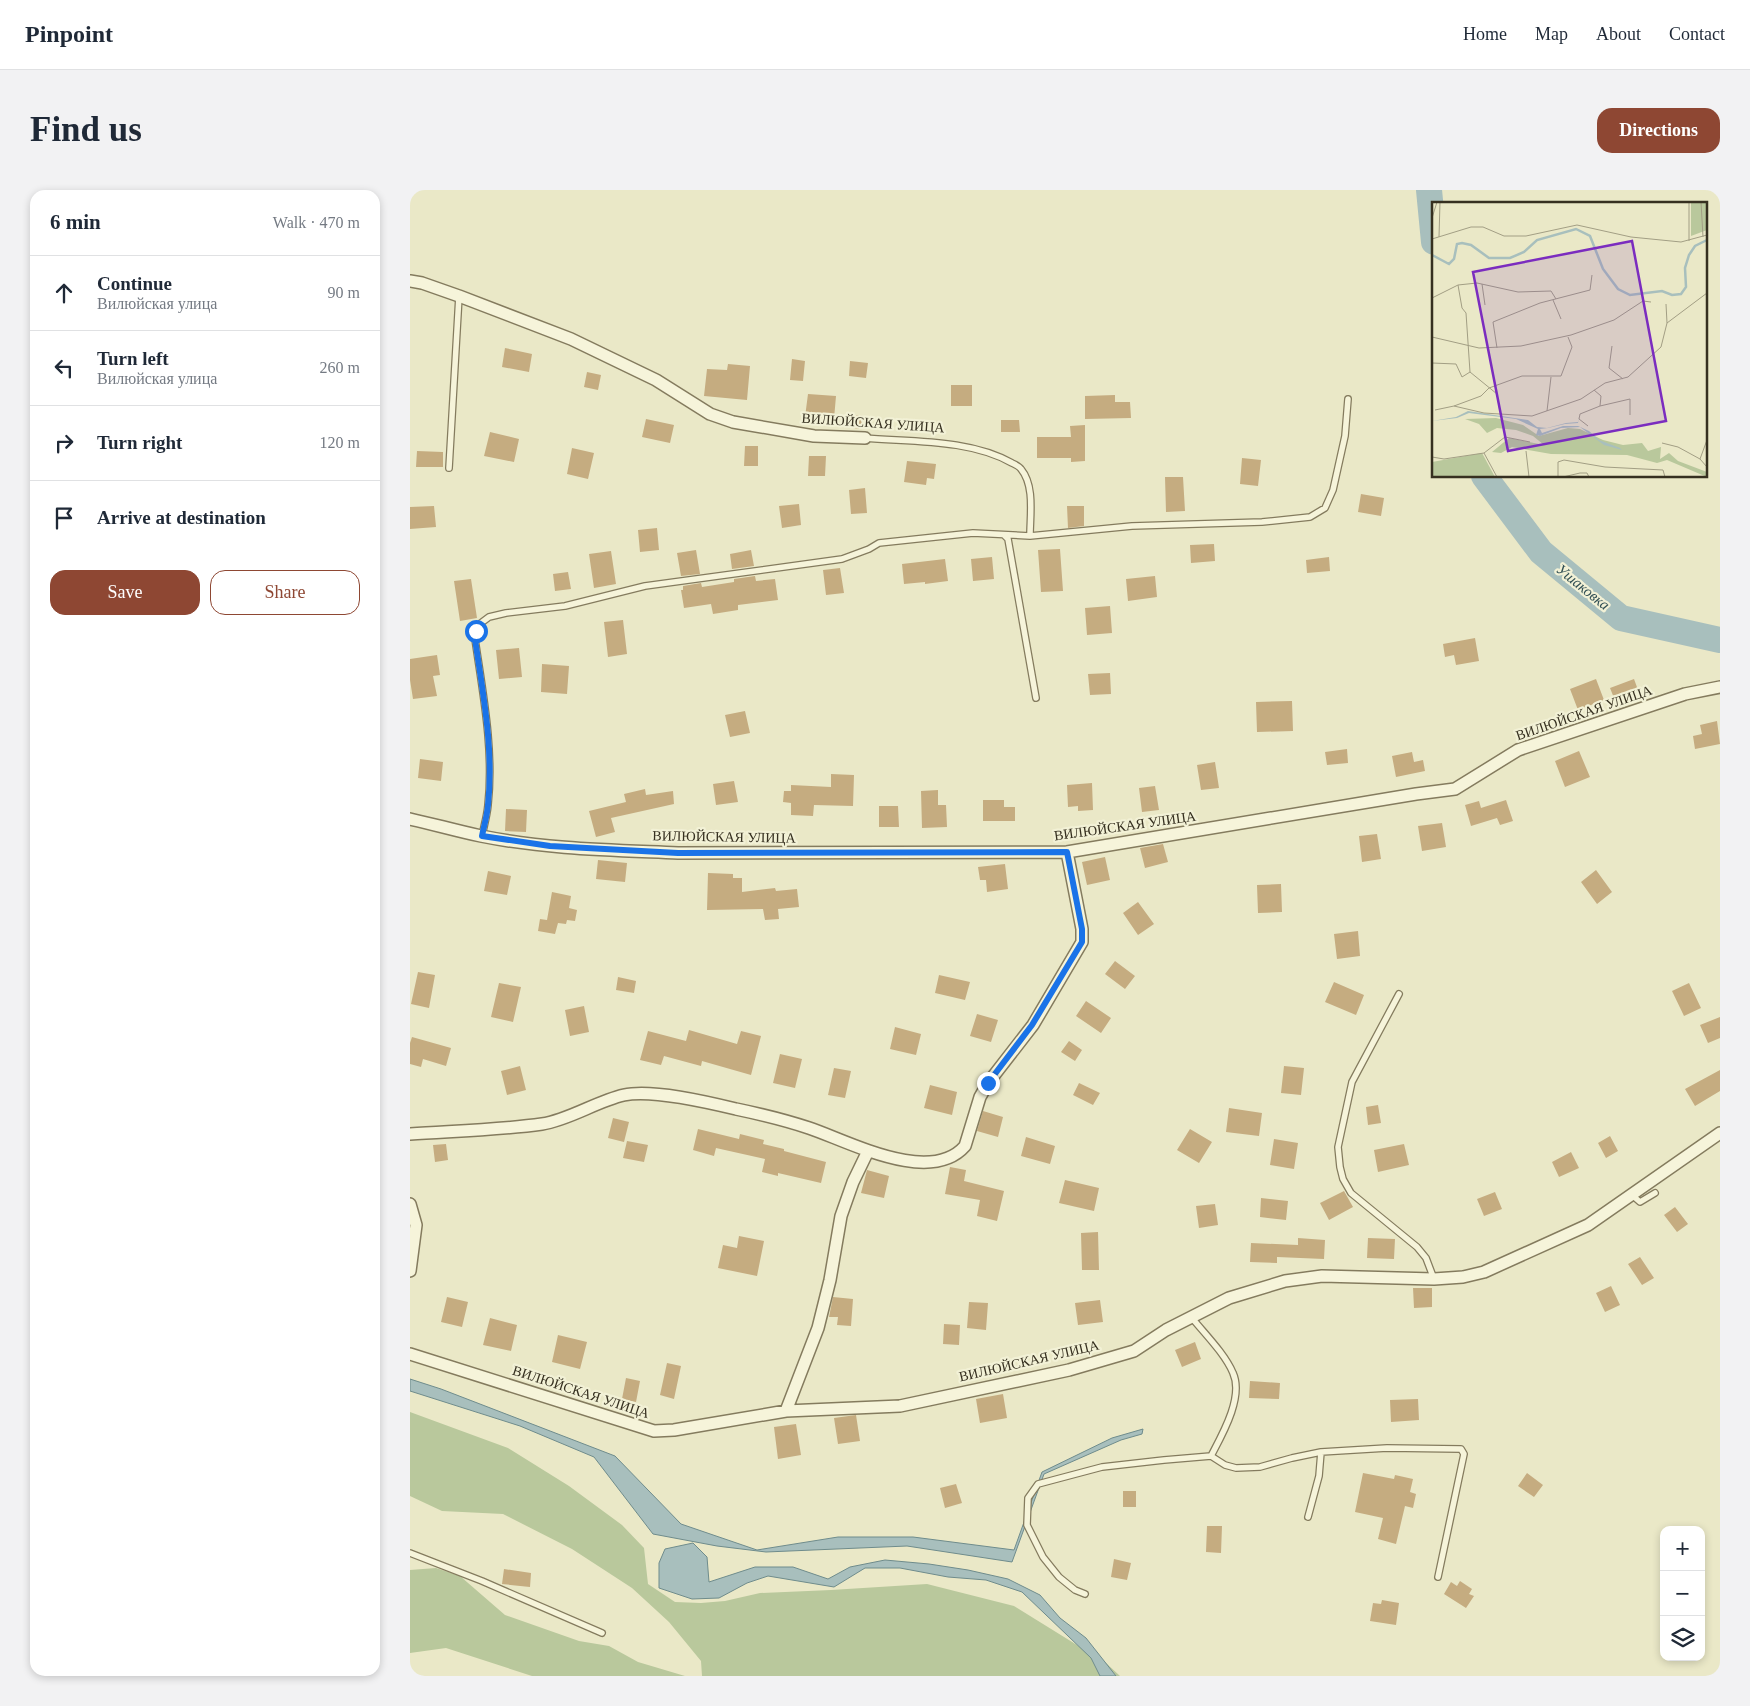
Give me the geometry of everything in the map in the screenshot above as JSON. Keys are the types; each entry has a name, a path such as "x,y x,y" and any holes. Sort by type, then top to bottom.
{"street":[{"name":"ВИЛЮЙСКАЯ УЛИЦА","path":"410,282 422,283 459,296 571,339 656,380 710,414 733,422 814,436 865,438"},
{"name":"ВИЛЮЙСКАЯ УЛИЦА","path":"410,819 482,836 550,846 678,853 1067,852 1455,789 1518,750 1685,694 1720,687"},
{"path":"410,1134 544,1123 624,1095 650,1093 736,1109 789,1122 888,1158 911,1162 935,1162 952,1157 965,1146 980,1097 988,1083 1032,1025 1082,942 1082,929 1067,852"},
{"name":"ВИЛЮЙСКАЯ УЛИЦА","path":"410,1354 654,1431 674,1430 786,1411 900,1406 1069,1370 1134,1351 1166,1330 1229,1298 1285,1281 1322,1276 1434,1279 1463,1277 1484,1272 1588,1225 1720,1133"},
{"path":"786,1411 818,1328 830,1280 842,1216 868,1151"},
{"path":"410,1204 416,1225 410,1271"}],"lane":[{"path":"450,468 459,296"},
{"path":"482,836 488,806 490,761 475,639 476,631 481,623 489,617 506,613 565,606 646,586 842,559 869,549 879,543 973,533 1030,536 1132,526 1262,522 1310,516 1324,508 1333,490 1345,436 1348,399"},
{"name":"ВИЛЮЙСКАЯ УЛИЦА","path":"865,438 950,444 988,453 1021,468 1031,491 1030,536"},
{"path":"1004,535 1008,539 1036,698"},
{"path":"1399,994 1352,1082 1338,1147 1340,1167 1343,1179 1351,1193 1417,1247 1426,1258 1434,1279"},
{"path":"1631,1195 1640,1202 1655,1193"},
{"path":"1192,1318 1226,1362 1236,1381 1235,1396 1228,1420 1212,1456"},
{"path":"1085,1594 1075,1590 1059,1577 1043,1557 1027,1525 1028,1498 1038,1484 1102,1467 1212,1456 1236,1468 1260,1467 1321,1452 1388,1448 1461,1449 1464,1454 1438,1577"},
{"path":"1308,1517 1318,1476 1321,1452"},
{"path":"410,1553 482,1581 602,1633"}],"green space":[{"path":"410,1412 508,1448 569,1486 622,1525 644,1548 648,1584 675,1602 701,1603 725,1601 760,1593 927,1584 1014,1606 1106,1663 1120,1676 702,1676 701,1661 669,1622 632,1588 572,1549 503,1514 442,1511 410,1496"},
{"path":"436,1568 460,1576 505,1615 579,1641 609,1646 638,1662 685,1676 532,1676 446,1648 410,1653 410,1570"}],"water":[{"path":"410,1379 441,1389 615,1456 681,1524 757,1550 838,1537 913,1537 1014,1550 1042,1472 1112,1438 1143,1429 1142,1434 1121,1440 1044,1474 1012,1562 907,1546 766,1552 717,1546 653,1534 594,1457 520,1426 410,1391"},
{"path":"693,1543 707,1557 709,1582 755,1567 793,1567 828,1579 850,1567 885,1560 968,1570 1008,1579 1040,1595 1060,1618 1086,1638 1116,1676 1100,1676 1091,1658 1022,1592 986,1580 948,1577 900,1568 865,1568 834,1587 768,1576 747,1583 719,1598 692,1599 659,1588 659,1563 665,1549"}],"building":[{"path":"505,348 532,354 529,372 502,367"},
{"path":"792,359 805,361 803,381 790,380"},
{"path":"850,361 868,363 866,378 849,376"},
{"path":"728,364 750,366 747,400 704,396 707,369 727,370"},
{"path":"587,372 601,375 598,390 584,387"},
{"path":"951,385 972,385 972,406 951,406"},
{"path":"808,394 836,396 834,419 805,417"},
{"path":"1115,395 1115,402 1130,402 1131,418 1085,419 1085,396"},
{"path":"846,414 863,416 861,429 845,427"},
{"path":"646,419 674,425 670,443 642,437"},
{"path":"1001,420 1019,420 1020,432 1001,432"},
{"path":"1085,425 1085,461 1071,462 1071,458 1037,458 1037,437 1071,437 1070,426"},
{"path":"490,432 519,439 514,462 484,456"},
{"path":"745,446 758,446 758,466 744,466"},
{"path":"572,448 594,453 588,479 567,474"},
{"path":"417,451 443,452 443,467 416,467"},
{"path":"809,456 826,456 825,476 808,476"},
{"path":"1242,458 1261,460 1258,486 1240,484"},
{"path":"907,461 936,464 934,479 927,478 926,485 904,482"},
{"path":"1165,477 1183,477 1185,511 1166,512"},
{"path":"865,488 867,513 851,514 849,490"},
{"path":"1361,494 1384,498 1381,516 1358,512"},
{"path":"799,504 801,525 782,528 779,506"},
{"path":"434,506 436,527 410,529 410,507"},
{"path":"1067,506 1084,506 1084,526 1068,528"},
{"path":"657,528 659,550 640,552 638,530"},
{"path":"1214,544 1215,561 1191,563 1190,545"},
{"path":"1060,549 1063,591 1041,592 1038,550"},
{"path":"696,550 700,574 681,576 677,553"},
{"path":"751,550 754,566 732,569 730,554"},
{"path":"611,551 616,584 594,588 589,554"},
{"path":"992,557 994,579 973,581 971,559"},
{"path":"1329,557 1330,571 1307,573 1306,560"},
{"path":"945,559 948,581 904,584 902,564"},
{"path":"840,568 844,593 826,595 823,570"},
{"path":"568,572 571,589 555,591 553,574"},
{"path":"755,576 756,581 775,579 778,600 738,605 738,610 713,614 711,604 684,608 681,590 683,590 683,586 701,583 702,587 734,582 734,579"},
{"path":"1155,576 1157,597 1128,601 1126,579"},
{"path":"471,579 477,618 460,621 454,581"},
{"path":"1110,606 1112,633 1087,635 1085,608"},
{"path":"623,620 627,654 608,657 604,622"},
{"path":"1475,638 1479,661 1456,665 1454,655 1445,657 1443,644"},
{"path":"519,648 522,677 499,679 496,650"},
{"path":"437,655 440,675 433,676 437,696 413,699 410,680 410,659"},
{"path":"542,664 569,666 567,694 541,692"},
{"path":"1110,673 1111,694 1090,695 1088,674"},
{"path":"1596,679 1604,700 1578,710 1570,689"},
{"path":"1634,679 1641,698 1618,708 1610,688"},
{"path":"1292,701 1293,731 1257,732 1256,702"},
{"path":"745,711 750,733 730,737 725,715"},
{"path":"1717,721 1720,744 1695,749 1693,736 1702,734 1700,725"},
{"path":"1347,749 1348,763 1327,765 1325,752"},
{"path":"1579,751 1590,777 1565,787 1555,761"},
{"path":"1412,752 1414,762 1423,760 1425,771 1396,777 1392,756"},
{"path":"420,759 443,762 441,781 418,778"},
{"path":"1215,762 1219,788 1201,790 1197,765"},
{"path":"831,774 854,775 853,806 814,805 813,816 791,815 791,803 783,802 784,791 791,791 791,785 831,787"},
{"path":"734,781 738,802 716,805 713,784"},
{"path":"1092,783 1093,810 1078,811 1078,806 1068,807 1067,785"},
{"path":"1155,786 1159,810 1142,812 1139,788"},
{"path":"645,789 646,795 673,791 674,804 611,818 615,832 596,837 589,811 626,802 624,794"},
{"path":"938,790 938,805 946,805 947,827 922,828 921,791"},
{"path":"983,800 1004,800 1004,807 1015,807 1015,821 983,821"},
{"path":"1506,800 1513,821 1500,825 1497,818 1471,826 1465,805 1479,801 1481,808"},
{"path":"879,806 898,806 899,827 879,827"},
{"path":"506,809 527,810 526,832 505,831"},
{"path":"1442,823 1446,847 1422,851 1418,826"},
{"path":"1377,834 1381,859 1362,862 1359,836"},
{"path":"1163,844 1168,862 1145,868 1140,848"},
{"path":"1105,857 1110,880 1087,885 1082,862"},
{"path":"598,860 627,863 625,882 596,879"},
{"path":"1005,864 1008,889 987,892 986,880 980,880 978,867"},
{"path":"1596,870 1612,892 1597,904 1581,882"},
{"path":"488,871 511,876 507,895 484,891"},
{"path":"708,873 733,874 733,878 742,878 742,892 775,888 776,891 797,889 799,907 778,909 779,919 765,920 763,909 707,910"},
{"path":"1281,884 1282,912 1258,913 1257,885"},
{"path":"552,892 571,896 569,908 577,910 575,921 567,920 566,924 558,923 555,934 538,931 540,919 547,920"},
{"path":"1138,902 1154,924 1138,935 1123,913"},
{"path":"1358,931 1360,956 1337,959 1334,934"},
{"path":"1115,961 1135,976 1125,989 1105,974"},
{"path":"418,972 435,975 429,1008 411,1004"},
{"path":"939,975 970,982 965,1000 935,993"},
{"path":"618,977 636,981 634,993 616,990"},
{"path":"1334,982 1364,995 1356,1015 1325,1002"},
{"path":"499,983 521,987 513,1022 491,1017"},
{"path":"1689,983 1701,1008 1684,1016 1672,991"},
{"path":"1086,1001 1111,1018 1101,1033 1076,1016"},
{"path":"584,1006 589,1032 570,1036 565,1010"},
{"path":"977,1014 998,1020 991,1042 970,1036"},
{"path":"1720,1017 1720,1038 1708,1043 1700,1025"},
{"path":"895,1027 921,1034 916,1055 890,1049"},
{"path":"689,1030 737,1044 741,1031 761,1036 751,1075 702,1061 701,1066 664,1056 661,1065 640,1060 648,1031 686,1041"},
{"path":"412,1037 451,1048 446,1066 423,1059 421,1067 410,1064 410,1043"},
{"path":"1069,1041 1082,1050 1075,1061 1061,1052"},
{"path":"780,1054 802,1059 795,1088 773,1083"},
{"path":"520,1066 526,1090 507,1095 501,1071"},
{"path":"1284,1066 1304,1068 1301,1095 1281,1093"},
{"path":"834,1068 851,1071 845,1098 828,1095"},
{"path":"1720,1070 1720,1091 1695,1106 1685,1089"},
{"path":"1079,1083 1100,1093 1093,1105 1073,1095"},
{"path":"930,1085 957,1092 952,1115 924,1108"},
{"path":"1378,1105 1381,1123 1368,1125 1366,1107"},
{"path":"1229,1108 1262,1113 1259,1136 1226,1132"},
{"path":"983,1111 1003,1117 998,1137 977,1131"},
{"path":"613,1118 629,1122 624,1142 608,1138"},
{"path":"698,1129 739,1139 740,1134 764,1140 763,1144 826,1162 821,1183 778,1173 778,1176 762,1172 765,1159 716,1148 714,1156 693,1150"},
{"path":"1190,1129 1212,1142 1199,1163 1177,1150"},
{"path":"1610,1136 1618,1151 1606,1158 1598,1143"},
{"path":"1026,1137 1055,1146 1050,1164 1021,1156"},
{"path":"1274,1139 1298,1143 1294,1169 1270,1165"},
{"path":"627,1141 648,1145 644,1162 623,1158"},
{"path":"446,1144 448,1160 435,1162 433,1145"},
{"path":"1404,1144 1409,1165 1378,1172 1374,1150"},
{"path":"1571,1152 1579,1168 1559,1177 1552,1162"},
{"path":"950,1167 966,1170 964,1181 1004,1191 997,1221 977,1216 980,1200 945,1194"},
{"path":"867,1170 889,1176 884,1198 861,1193"},
{"path":"1065,1180 1099,1188 1094,1211 1059,1203"},
{"path":"1344,1191 1353,1207 1329,1220 1320,1203"},
{"path":"1495,1192 1502,1209 1484,1216 1477,1199"},
{"path":"1261,1198 1288,1201 1286,1220 1260,1217"},
{"path":"1215,1204 1218,1225 1199,1228 1196,1206"},
{"path":"1675,1207 1688,1224 1677,1232 1664,1215"},
{"path":"1098,1232 1099,1270 1082,1270 1081,1233"},
{"path":"739,1236 764,1241 757,1276 718,1268 723,1245 737,1248"},
{"path":"1298,1238 1325,1240 1324,1259 1277,1257 1277,1263 1250,1262 1251,1243 1298,1245"},
{"path":"1368,1238 1395,1239 1394,1259 1367,1258"},
{"path":"1640,1257 1654,1278 1642,1285 1628,1264"},
{"path":"1611,1286 1620,1305 1605,1312 1596,1293"},
{"path":"1413,1288 1432,1288 1432,1307 1414,1308"},
{"path":"447,1297 468,1302 462,1327 441,1322"},
{"path":"833,1297 853,1299 851,1326 837,1325 838,1317 829,1317"},
{"path":"1100,1300 1103,1322 1078,1325 1075,1303"},
{"path":"969,1302 988,1303 986,1330 967,1328"},
{"path":"490,1318 517,1325 511,1351 483,1345"},
{"path":"944,1324 960,1325 959,1345 943,1344"},
{"path":"558,1335 587,1342 580,1369 552,1362"},
{"path":"1195,1342 1201,1359 1182,1367 1175,1350"},
{"path":"667,1363 681,1366 674,1399 660,1395"},
{"path":"626,1378 640,1381 636,1402 622,1399"},
{"path":"1250,1381 1280,1383 1279,1399 1249,1398"},
{"path":"1003,1394 1007,1418 980,1423 976,1399"},
{"path":"1418,1399 1419,1420 1391,1422 1390,1400"},
{"path":"856,1415 860,1441 838,1444 834,1418"},
{"path":"796,1424 801,1455 778,1459 774,1427"},
{"path":"1363,1473 1394,1479 1395,1475 1413,1479 1410,1492 1416,1494 1413,1508 1405,1506 1396,1544 1378,1539 1383,1518 1355,1512"},
{"path":"1527,1473 1543,1485 1534,1497 1518,1486"},
{"path":"956,1484 962,1503 945,1508 940,1488"},
{"path":"1123,1491 1136,1491 1136,1507 1123,1507"},
{"path":"1207,1526 1222,1526 1221,1553 1206,1552"},
{"path":"1114,1559 1131,1563 1127,1580 1111,1577"},
{"path":"504,1569 531,1573 530,1587 502,1584"},
{"path":"1460,1581 1472,1589 1469,1594 1474,1596 1466,1608 1444,1594 1451,1582 1457,1586"},
{"path":"1382,1600 1399,1603 1396,1625 1370,1621 1373,1603 1381,1604"}],"waterway":[{"name":"Ушаковка","path":"1429,190 1432,221"},
{"name":"Ушаковка","path":"1486,478 1541,552 1621,618 1720,640"}],"route":[{"path":"476,631 475,639 490,761 488,806 482,836 550,846 678,853 1067,852 1082,929 1082,942 1032,1025 988,1083"}]}
